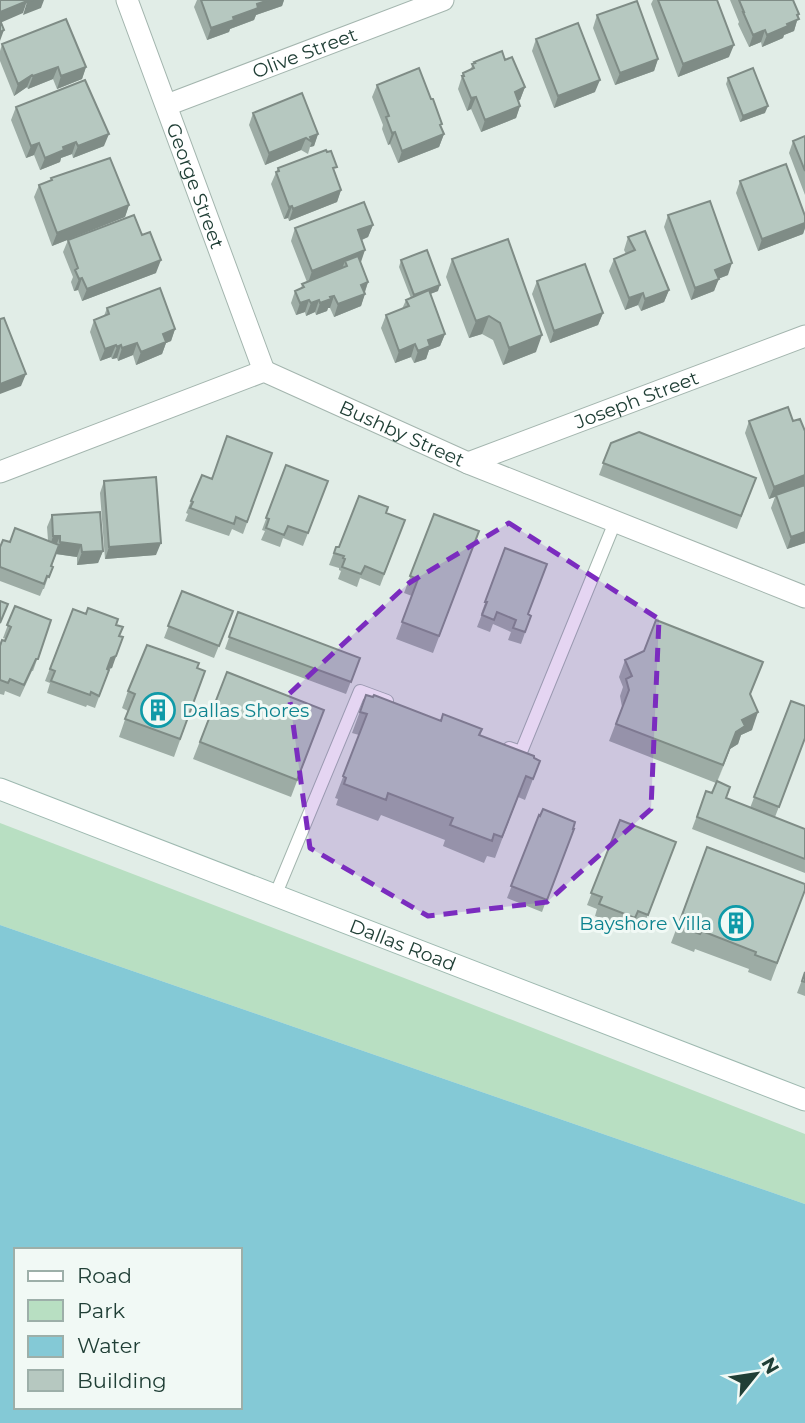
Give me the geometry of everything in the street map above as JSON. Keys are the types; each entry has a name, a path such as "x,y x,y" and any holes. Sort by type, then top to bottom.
{"street":[{"name":"George Street","path":"127,0 264,372"},
{"name":"Olive Street","path":"166,105 443,0"},
{"name":"Joseph Street","path":"468,463 805,336"},
{"name":"Bushby Street","path":"264,372 468,463 805,597"},
{"path":"0,472 264,372"},
{"name":"Dallas Road","path":"0,789 805,1100"}],"lane":[{"path":"496,743 521,752 615,522"},
{"path":"275,896 360,691 397,705"}],"highlighted area":[{"path":"509,523 659,619 651,809 547,902 428,916 310,848 289,694 409,583"}],"green space":[{"path":"0,823 805,1134 805,1204 0,925"}],"water":[{"path":"0,925 805,1204 805,1423 0,1423"}],"building":[{"path":"0,0 33,0 0,12"},
{"path":"201,0 269,0 257,4 258,8 233,17 234,20 211,28"},
{"path":"658,0 717,0 734,45 683,64"},
{"path":"739,0 793,0 799,19 767,35 765,30 753,35"},
{"path":"637,1 658,59 620,73 597,15"},
{"path":"66,19 86,67 61,76 58,67 32,75 18,84 2,44"},
{"path":"578,23 600,80 558,96 536,39"},
{"path":"502,51 505,60 512,57 525,87 515,92 520,106 485,120 476,97 471,98 462,76 474,68 474,62"},
{"path":"419,68 433,99 444,134 402,151 395,132 392,133 386,117 389,116 377,85"},
{"path":"753,68 768,106 743,116 728,78"},
{"path":"85,80 109,134 78,146 76,142 45,158 39,143 31,146 16,107"},
{"path":"302,93 318,134 310,137 312,142 306,138 269,153 253,113"},
{"path":"805,136 805,171 793,141"},
{"path":"326,150 331,151 337,167 333,168 341,190 293,209 292,206 289,207 276,172 279,171 278,168"},
{"path":"110,158 129,205 57,233 39,185 52,180 51,178"},
{"path":"786,164 805,216 805,223 762,239 740,181"},
{"path":"710,201 732,263 715,270 719,279 695,288 668,215"},
{"path":"364,202 373,225 358,230 365,250 312,271 295,228"},
{"path":"134,215 142,235 150,232 161,260 87,289 75,270 78,268 68,240"},
{"path":"645,231 669,290 645,299 643,293 629,298 614,259 635,250 628,237"},
{"path":"508,239 542,335 509,348 500,323 489,316 476,321 452,259"},
{"path":"427,250 440,285 414,295 401,260"},
{"path":"358,256 368,282 361,285 365,294 338,304 334,296 320,303 319,300 311,303 309,300 300,303 295,291 304,287 302,284 347,266 345,261"},
{"path":"585,264 603,313 554,331 537,281"},
{"path":"160,288 175,329 163,334 166,342 141,352 137,343 122,348 121,345 116,345 105,349 94,320 109,314 107,308"},
{"path":"429,290 445,334 428,340 430,346 418,351 415,344 399,351 386,315 409,306 406,300"},
{"path":"4,318 26,374 0,384 0,319"},
{"path":"788,407 793,421 800,419 805,431 805,475 774,487 749,421"},
{"path":"639,432 756,478 741,516 603,463 611,443"},
{"path":"227,436 272,453 247,522 236,517 234,524 190,508 202,475 212,479"},
{"path":"286,465 328,481 308,533 288,526 284,535 266,528 269,519 266,518"},
{"path":"156,477 161,543 109,547 104,481"},
{"path":"805,485 805,532 791,537 776,495"},
{"path":"359,496 388,507 386,513 405,520 384,574 365,566 361,574 342,567 344,556 334,553 336,547 339,547"},
{"path":"100,512 103,551 82,552 81,545 60,542 60,536 53,536 52,515"},
{"path":"434,514 479,531 439,636 402,622 418,579 410,576"},
{"path":"15,528 59,545 51,566 53,567 44,584 0,567 0,547 3,540 10,542"},
{"path":"505,548 547,564 528,614 531,616 525,632 513,628 516,620 497,612 494,620 482,615"},
{"path":"182,591 233,611 219,646 168,626"},
{"path":"0,601 8,604 0,623"},
{"path":"15,606 51,620 38,659 24,685 10,679 8,683 0,680 0,646 11,627 7,625"},
{"path":"88,608 118,619 116,625 123,627 119,636 123,637 116,656 111,658 99,696 51,681 55,671 50,669 73,609 86,614"},
{"path":"238,612 360,658 351,682 229,637"},
{"path":"656,620 763,662 750,694 758,712 742,720 745,726 736,732 723,765 616,724 629,690 626,679 632,676 625,660 644,651"},
{"name":"Dallas Shores","path":"147,645 199,663 197,668 205,671 180,739 125,719 135,694 128,691"},
{"path":"227,672 324,710 297,780 200,742"},
{"path":"366,695 374,695 441,721 443,714 482,729 479,735 534,756 540,761 533,779 526,776 502,837 494,834 492,841 450,825 453,818 388,793 386,800 344,784 346,778 343,776 367,714 360,712"},
{"path":"791,701 805,706 805,738 779,807 754,797"},
{"path":"717,781 730,787 726,798 805,829 805,859 697,817 706,791 712,793"},
{"path":"543,809 575,822 547,900 511,886"},
{"path":"620,820 676,842 648,915 638,911 635,918 599,904 602,897 591,893"},
{"name":"Bayshore Villa","path":"707,847 805,884 777,963 702,931 700,934 678,926"}],"place":[{"name":"Dallas Shores","path":"158,710"},
{"name":"Bayshore Villa","path":"736,923"}]}
